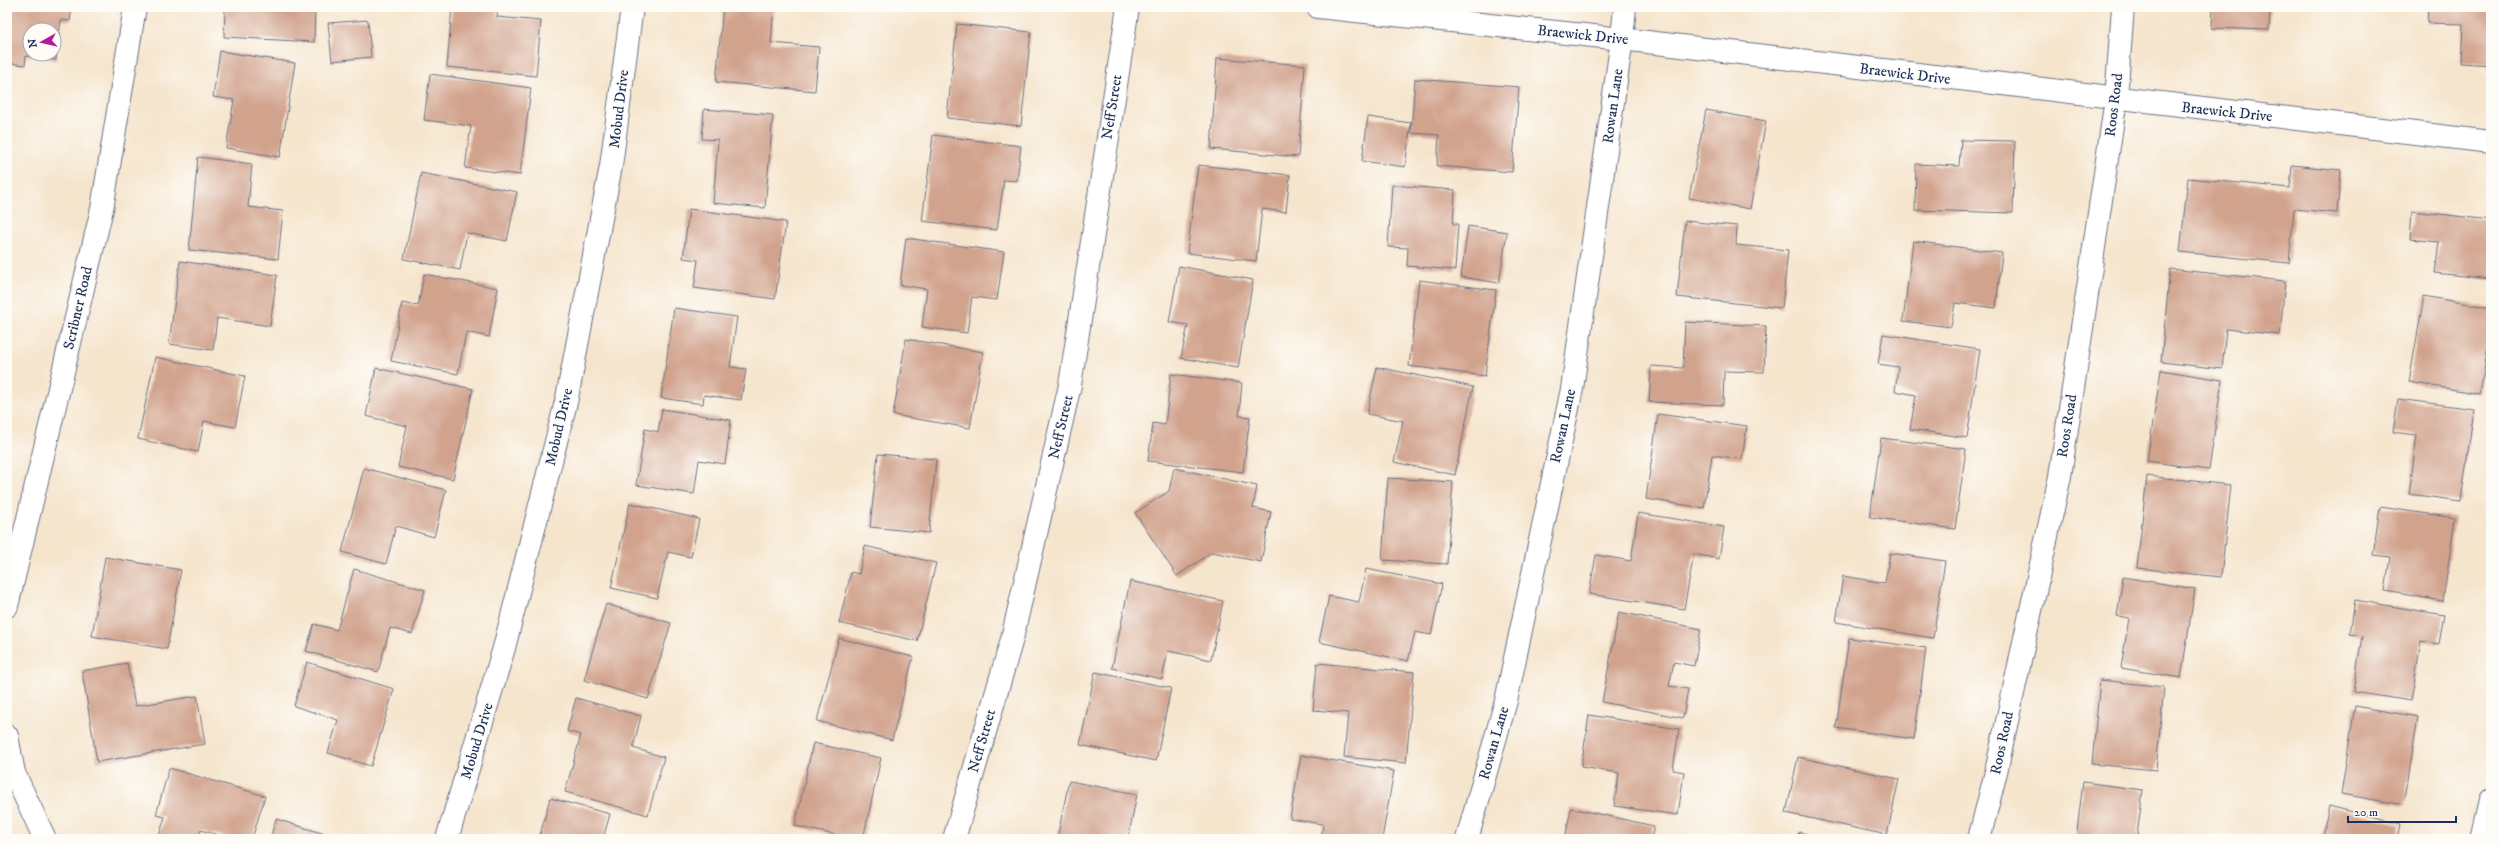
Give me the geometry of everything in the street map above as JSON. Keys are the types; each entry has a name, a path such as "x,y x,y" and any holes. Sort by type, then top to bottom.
{"street":[{"name":"Scribner Road","path":"7,606 16,530 102,210 135,7"},
{"name":"Mobud Drive","path":"447,839 504,648 567,398 611,166 632,7"},
{"name":"Neff Street","path":"954,839 1012,639 1070,385 1128,7"},
{"name":"Braewick Drive","path":"1318,7 1622,39 2116,99 2491,142"},
{"name":"Rowan Lane","path":"1467,839 1506,701 1572,389 1622,39 1625,7"},
{"name":"Roos Road","path":"1978,839 1996,772 2060,476 2116,99 2123,7"},
{"path":"7,736 14,772 45,839"},
{"path":"2482,839 2491,800"}],"building":[{"path":"7,7 72,7 70,21 22,22 22,62 25,62 25,65 7,63"},
{"path":"225,7 315,7 314,42 224,37"},
{"path":"452,7 498,7 497,17 541,21 536,76 447,67"},
{"path":"723,7 774,7 771,43 819,47 815,91 716,82"},
{"path":"2213,7 2270,7 2269,30 2212,28"},
{"path":"2428,7 2491,7 2491,65 2461,63 2463,24 2427,23"},
{"path":"368,20 371,57 332,61 328,23"},
{"path":"957,24 1031,32 1021,126 947,118"},
{"path":"220,51 295,63 280,157 226,148 234,100 213,97"},
{"path":"1217,58 1305,65 1298,157 1211,149"},
{"path":"430,74 531,88 520,175 465,168 471,126 424,120"},
{"path":"1415,79 1519,87 1512,172 1437,166 1439,135 1411,133"},
{"path":"704,109 773,115 765,208 713,203 718,140 702,139"},
{"path":"1706,110 1766,121 1750,209 1689,198"},
{"path":"1368,117 1411,123 1405,167 1362,161"},
{"path":"933,135 1021,146 1017,181 1004,180 997,230 922,221"},
{"path":"1961,140 2015,141 2013,213 1915,210 1916,164 1959,166"},
{"path":"198,157 252,164 248,207 283,211 278,259 189,250"},
{"path":"1198,165 1290,175 1286,212 1262,209 1256,261 1187,253"},
{"path":"2292,165 2341,170 2337,213 2294,209 2289,263 2180,252 2188,178 2290,188"},
{"path":"421,173 517,192 507,241 467,233 460,270 404,259"},
{"path":"1392,185 1455,190 1453,224 1458,224 1455,270 1407,266 1408,248 1388,247"},
{"path":"689,209 786,222 775,299 694,288 698,260 683,258"},
{"path":"2412,211 2491,220 2491,279 2435,273 2439,242 2410,239"},
{"path":"1685,221 1737,226 1736,245 1788,250 1782,308 1677,297"},
{"path":"1468,226 1507,232 1499,283 1461,277"},
{"path":"906,238 1004,252 997,300 972,297 967,333 922,327 927,289 900,285"},
{"path":"1913,241 2002,253 1996,308 1955,303 1951,327 1903,321"},
{"path":"180,261 277,275 270,326 217,318 213,350 169,344"},
{"path":"1179,266 1253,280 1238,368 1181,358 1188,325 1169,322"},
{"path":"2170,269 2285,281 2280,335 2226,329 2222,369 2161,362"},
{"path":"424,274 498,288 489,337 466,332 458,374 391,361 402,303 418,306"},
{"path":"1419,280 1496,290 1485,376 1409,366"},
{"path":"2424,296 2491,308 2491,329 2480,394 2409,382"},
{"path":"674,308 737,317 730,367 746,369 741,400 704,395 703,404 661,398"},
{"path":"1685,322 1766,326 1764,372 1724,371 1723,405 1649,402 1651,366 1683,368"},
{"path":"1883,334 1980,349 1967,438 1910,429 1916,395 1895,391 1898,367 1878,364"},
{"path":"906,339 983,352 970,428 893,415"},
{"path":"155,357 245,376 235,427 204,421 198,452 138,439"},
{"path":"1377,367 1473,387 1455,475 1394,462 1403,421 1367,414"},
{"path":"376,368 473,389 453,479 398,467 407,426 366,416"},
{"path":"2161,370 2222,380 2209,470 2147,461"},
{"path":"1171,374 1242,383 1239,416 1250,417 1243,472 1148,461 1153,423 1165,425"},
{"path":"2398,399 2474,409 2461,501 2409,494 2417,435 2393,432"},
{"path":"662,409 731,420 725,464 699,460 694,494 636,485 645,429 658,432"},
{"path":"1658,414 1747,426 1742,459 1712,455 1704,508 1646,499"},
{"path":"1881,438 1966,449 1955,529 1870,517"},
{"path":"878,454 936,459 929,533 870,527"},
{"path":"364,468 446,490 434,537 396,526 386,564 342,552"},
{"path":"1174,468 1257,486 1253,508 1271,512 1261,562 1212,552 1177,576 1135,513 1169,491"},
{"path":"2147,476 2231,485 2221,577 2137,568"},
{"path":"1388,478 1453,482 1447,564 1382,560"},
{"path":"630,503 699,519 691,557 668,552 657,598 611,588"},
{"path":"2380,507 2455,518 2443,601 2385,591 2390,557 2373,555"},
{"path":"1638,513 1724,527 1719,559 1694,554 1684,609 1589,594 1596,555 1631,561"},
{"path":"865,546 936,563 917,641 839,623 851,572 859,574"},
{"path":"1890,553 1945,561 1933,638 1836,622 1843,576 1885,583"},
{"path":"105,557 181,570 167,649 92,636"},
{"path":"354,569 425,590 412,634 390,628 378,672 306,651 314,624 337,630"},
{"path":"1366,569 1442,584 1431,635 1415,632 1408,661 1319,642 1329,596 1359,602"},
{"path":"2123,577 2195,589 2181,678 2121,668 2129,618 2117,616"},
{"path":"1130,581 1223,601 1211,660 1168,651 1162,679 1112,668"},
{"path":"2355,600 2444,615 2439,644 2421,641 2411,701 2353,692 2362,636 2350,634"},
{"path":"606,604 671,623 648,699 584,680"},
{"path":"1619,612 1701,629 1694,666 1674,662 1669,686 1688,689 1683,718 1602,702"},
{"path":"839,638 913,657 892,740 817,721"},
{"path":"1849,638 1926,648 1914,739 1836,728"},
{"path":"307,662 394,689 371,766 328,753 338,720 294,706"},
{"path":"127,663 135,706 197,696 205,744 97,762 82,671"},
{"path":"1317,663 1414,672 1406,763 1344,757 1348,713 1313,710"},
{"path":"1095,672 1171,688 1156,761 1080,745"},
{"path":"2100,680 2164,687 2156,770 2092,764"},
{"path":"576,698 641,716 633,748 664,757 648,815 565,792 581,735 567,731"},
{"path":"2355,706 2418,717 2404,805 2341,794"},
{"path":"1589,715 1679,729 1673,770 1684,772 1678,815 1614,806 1619,773 1581,767"},
{"path":"813,743 881,758 863,839 853,839 795,826"},
{"path":"1301,755 1394,771 1382,839 1321,839 1323,824 1290,819"},
{"path":"1798,757 1899,779 1887,835 1786,813"},
{"path":"169,768 265,796 252,839 232,839 201,830 198,839 158,839 165,817 156,815"},
{"path":"1069,781 1137,794 1128,839 1057,839"},
{"path":"2083,782 2143,790 2137,836 2153,839 2076,839"},
{"path":"550,798 610,814 603,839 539,839"},
{"path":"2329,806 2400,824 2397,839 2321,839"},
{"path":"1571,808 1654,826 1651,839 1565,839"},
{"path":"276,819 328,835 327,839 270,839"},
{"path":"1799,832 1823,839 1797,839"}]}
